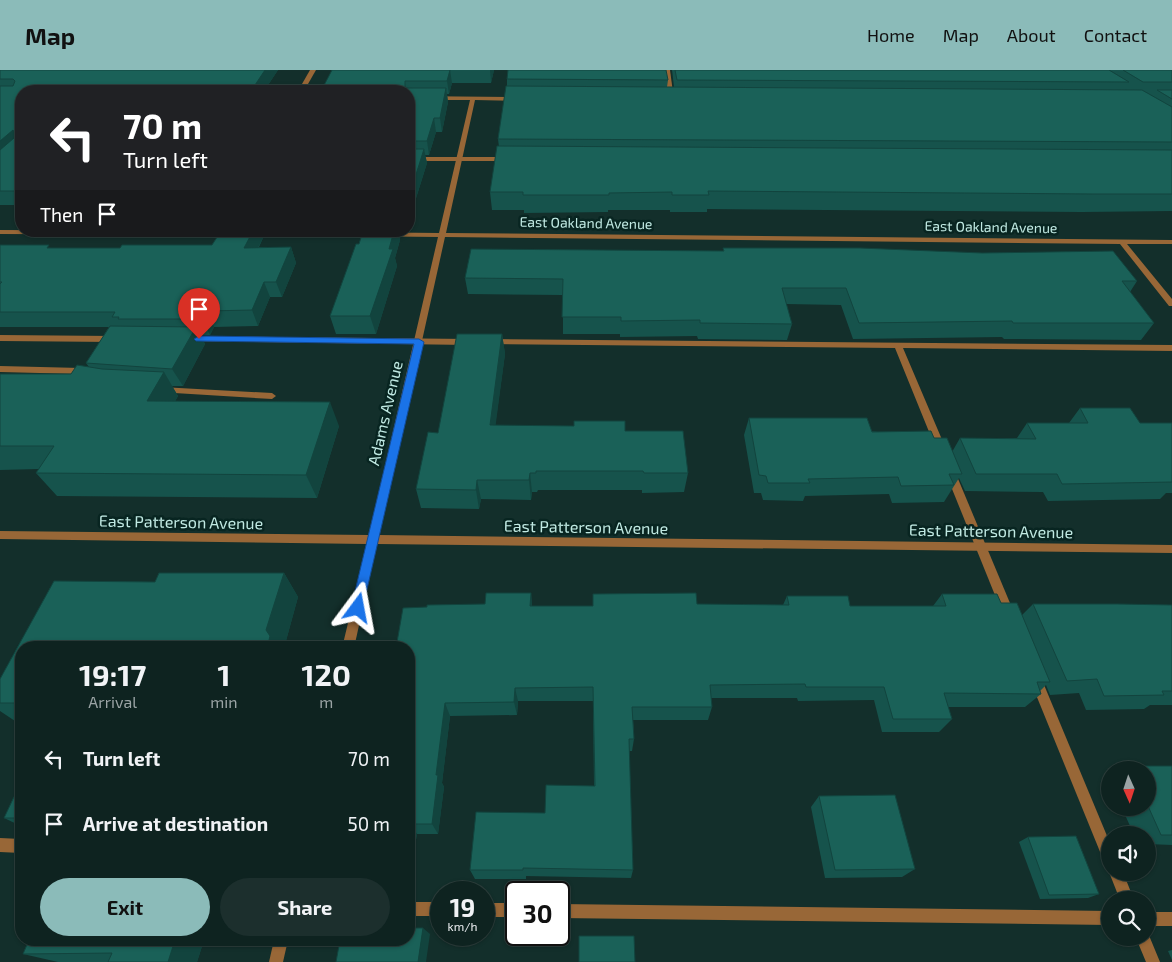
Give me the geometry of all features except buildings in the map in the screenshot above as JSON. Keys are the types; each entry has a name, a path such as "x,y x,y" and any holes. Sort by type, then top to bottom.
{"street":[{"path":"304,85 313,70"},
{"path":"667,70 672,100"},
{"path":"415,98 527,99"},
{"name":"Adams Avenue","path":"350,641 473,98"},
{"path":"662,100 682,100"},
{"path":"415,159 517,160"},
{"name":"East Oakland Avenue","path":"0,232 15,232"},
{"name":"East Oakland Avenue","path":"415,234 1172,242"},
{"path":"1122,242 1172,304"},
{"path":"0,338 119,339"},
{"path":"179,339 1172,348"},
{"path":"898,346 1012,622"},
{"path":"0,369 81,370 92,384"},
{"path":"147,390 272,396"},
{"name":"East Patterson Avenue","path":"0,535 1172,549"},
{"path":"1031,668 1101,837"},
{"path":"0,845 15,846"},
{"path":"415,909 430,909"},
{"path":"570,911 1101,918"},
{"path":"1156,919 1172,919"},
{"path":"276,962 280,946"},
{"path":"1146,946 1153,962"}],"route":[{"path":"199,339 419,342 358,608"}]}
